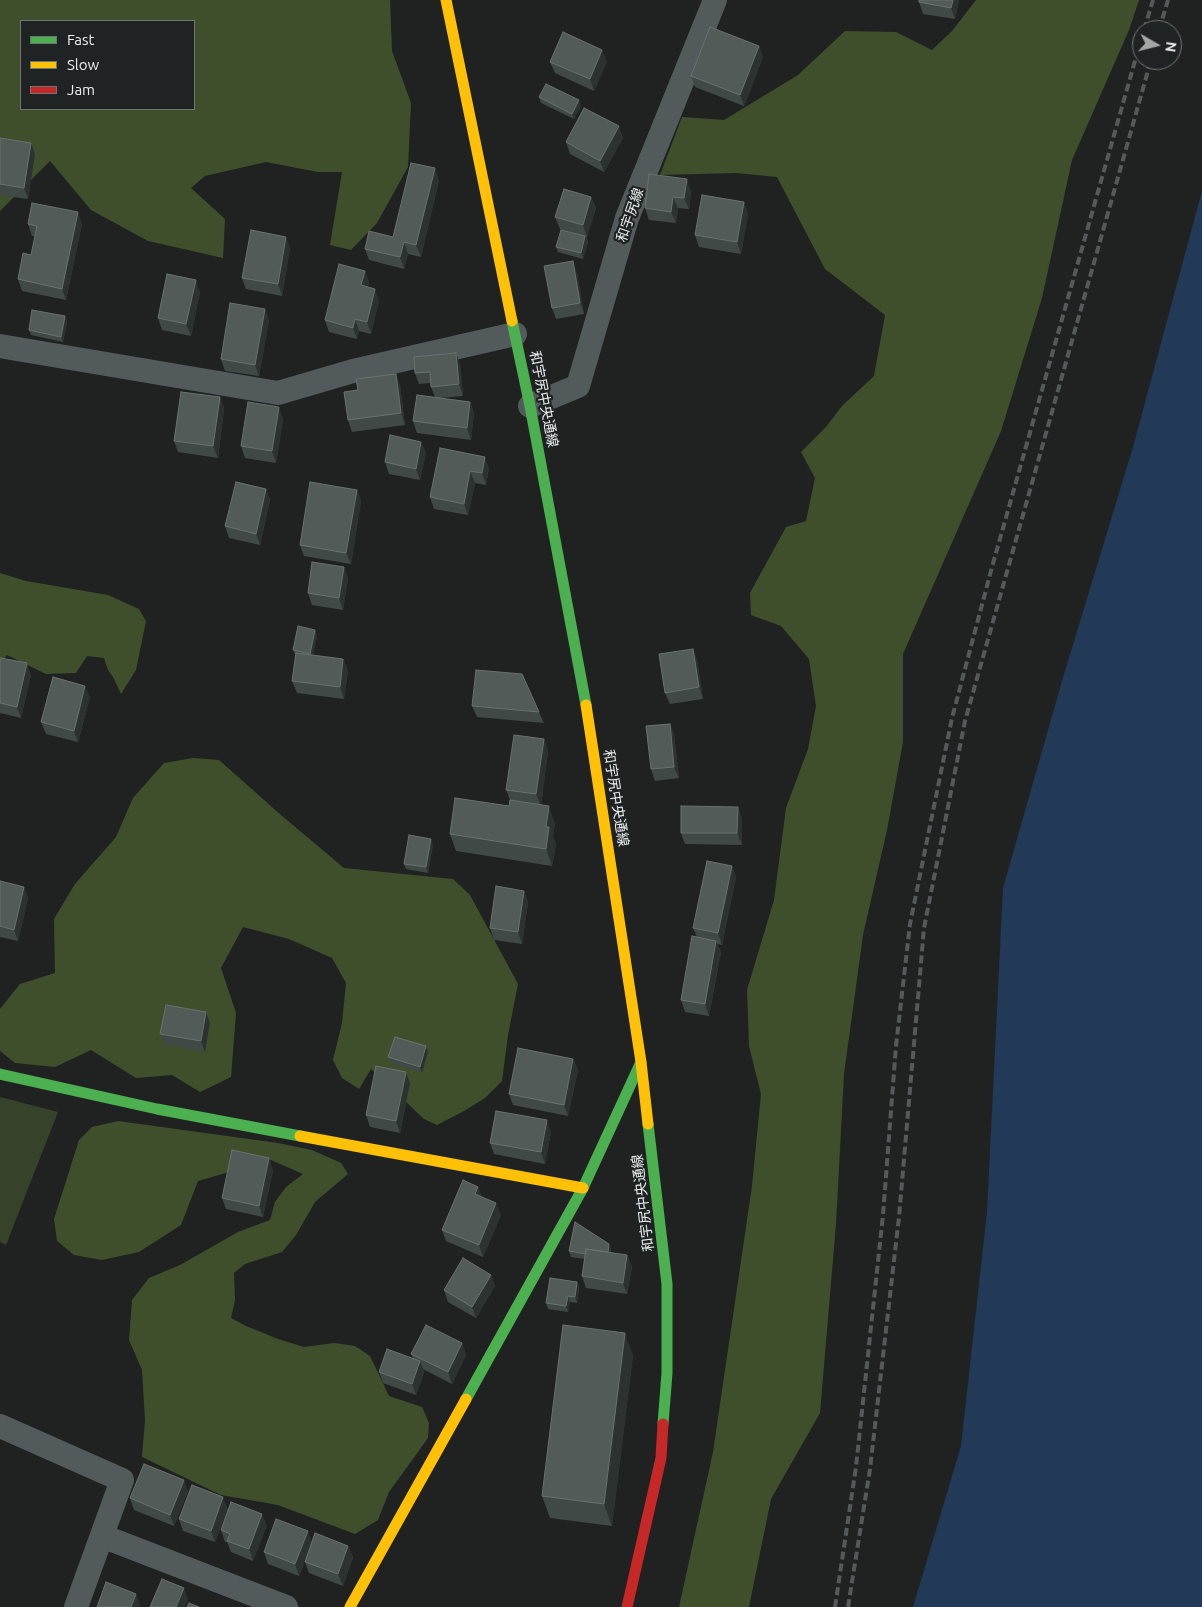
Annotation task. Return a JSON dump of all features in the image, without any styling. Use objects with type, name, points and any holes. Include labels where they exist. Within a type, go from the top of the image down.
[{"type":"street","name":"和宇尻中央通線","points":[[446,0],[530,406],[592,738],[641,1062],[668,1284],[666,1373],[661,1458],[627,1607]]},
{"type":"street","name":"和宇尻線","points":[[530,406],[578,386],[627,218],[715,0]]},
{"type":"street","points":[[0,346],[278,392],[353,371],[515,334]]},
{"type":"street","points":[[350,1607],[583,1188],[641,1062]]},
{"type":"street","points":[[0,1074],[157,1109],[583,1188]]},
{"type":"street","points":[[0,1426],[122,1480],[76,1607]]},
{"type":"street","points":[[102,1536],[286,1607]]},
{"type":"green space","points":[[0,0],[390,0],[392,51],[411,103],[408,167],[377,223],[351,250],[330,245],[342,172],[318,172],[266,162],[205,176],[191,188],[225,219],[223,258],[148,241],[91,210],[50,161],[0,211]]},
{"type":"green space","points":[[976,0],[1139,0],[1129,30],[1072,160],[1042,298],[1001,431],[903,654],[903,742],[887,830],[863,935],[844,1074],[836,1224],[820,1413],[771,1499],[749,1607],[679,1607],[713,1452],[752,1186],[761,1094],[749,1046],[747,990],[774,900],[786,808],[808,749],[816,706],[809,659],[781,626],[751,615],[750,593],[786,527],[806,521],[815,478],[801,452],[826,427],[842,406],[874,376],[885,315],[825,269],[777,177],[736,173],[660,175],[682,117],[724,120],[798,75],[845,31],[896,32],[932,50],[952,31]]},
{"type":"green space","points":[[0,573],[26,581],[108,595],[139,609],[146,621],[136,670],[121,694],[108,670],[104,658],[87,656],[76,673],[46,674],[7,655],[0,664]]},
{"type":"green space","points":[[193,758],[219,760],[344,868],[453,879],[470,895],[518,984],[508,1035],[502,1081],[485,1098],[437,1125],[424,1119],[371,1069],[359,1089],[342,1078],[333,1060],[342,1023],[346,983],[332,958],[289,939],[243,927],[221,968],[236,1013],[231,1077],[200,1092],[172,1075],[136,1078],[91,1050],[55,1067],[15,1063],[0,1051],[0,1009],[20,984],[55,973],[54,919],[75,884],[116,837],[133,798],[164,763]]},
{"type":"green space","points":[[0,1097],[58,1112],[6,1245],[0,1242]]},
{"type":"green space","points":[[118,1121],[278,1143],[312,1150],[341,1163],[348,1174],[315,1202],[296,1235],[282,1252],[245,1264],[234,1273],[235,1300],[231,1318],[278,1339],[304,1347],[334,1343],[355,1346],[370,1356],[389,1396],[422,1407],[429,1423],[428,1438],[389,1492],[378,1520],[355,1534],[278,1505],[221,1495],[142,1457],[145,1420],[142,1370],[129,1340],[132,1300],[149,1278],[180,1265],[238,1232],[270,1220],[275,1202],[286,1187],[303,1174],[271,1160],[198,1181],[181,1225],[139,1252],[102,1260],[74,1255],[57,1241],[54,1219],[79,1140],[92,1127]]},
{"type":"water","points":[[1202,191],[1202,1607],[913,1607],[961,1446],[987,1212],[1003,888],[1062,681],[1133,447]]},
{"type":"building","points":[[919,0],[953,0],[951,8],[919,2]]},
{"type":"building","points":[[710,27],[759,46],[740,95],[691,76]]},
{"type":"building","points":[[563,32],[602,50],[590,79],[550,62]]},
{"type":"building","points":[[546,84],[579,100],[572,114],[539,97]]},
{"type":"building","points":[[584,108],[619,126],[600,161],[566,142]]},
{"type":"building","points":[[0,138],[31,143],[24,188],[0,184]]},
{"type":"building","points":[[411,163],[435,168],[416,245],[404,242],[400,257],[365,249],[369,231],[393,237]]},
{"type":"building","points":[[649,174],[687,179],[684,198],[673,197],[671,212],[645,208]]},
{"type":"building","points":[[564,189],[591,197],[583,225],[555,217]]},
{"type":"building","points":[[702,195],[744,202],[737,242],[695,235]]},
{"type":"building","points":[[32,203],[78,212],[62,289],[18,279],[23,253],[31,255],[37,226],[28,224]]},
{"type":"building","points":[[251,230],[286,237],[278,284],[242,278]]},
{"type":"building","points":[[561,230],[585,236],[581,253],[556,247]]},
{"type":"building","points":[[573,261],[580,303],[552,308],[544,266]]},
{"type":"building","points":[[339,264],[365,271],[361,285],[375,289],[367,322],[355,319],[353,328],[325,320]]},
{"type":"building","points":[[167,274],[196,280],[186,324],[158,318]]},
{"type":"building","points":[[230,303],[265,309],[255,365],[221,359]]},
{"type":"building","points":[[32,310],[65,316],[61,337],[29,330]]},
{"type":"building","points":[[456,353],[459,384],[431,387],[430,372],[415,373],[414,357]]},
{"type":"building","points":[[396,374],[401,413],[348,420],[344,392],[358,390],[356,379]]},
{"type":"building","points":[[181,392],[220,397],[213,446],[174,441]]},
{"type":"building","points":[[417,395],[470,402],[467,428],[413,421]]},
{"type":"building","points":[[248,402],[279,407],[272,451],[241,446]]},
{"type":"building","points":[[390,435],[421,442],[416,469],[385,462]]},
{"type":"building","points":[[440,448],[485,457],[482,473],[470,471],[464,504],[430,497]]},
{"type":"building","points":[[236,482],[266,489],[256,534],[225,526]]},
{"type":"building","points":[[310,482],[357,490],[346,553],[300,545]]},
{"type":"building","points":[[312,562],[344,567],[339,598],[308,593]]},
{"type":"building","points":[[298,626],[315,630],[310,654],[293,650]]},
{"type":"building","points":[[693,649],[699,687],[665,693],[659,654]]},
{"type":"building","points":[[296,653],[343,659],[340,687],[292,681]]},
{"type":"building","points":[[1,658],[27,663],[17,707],[0,703]]},
{"type":"building","points":[[476,670],[522,674],[539,712],[472,706]]},
{"type":"building","points":[[53,677],[85,686],[74,731],[41,722]]},
{"type":"building","points":[[670,724],[674,767],[651,769],[646,726]]},
{"type":"building","points":[[514,735],[544,739],[536,794],[506,790]]},
{"type":"building","points":[[455,798],[509,806],[510,800],[549,806],[546,827],[549,827],[546,849],[450,834]]},
{"type":"building","points":[[681,806],[738,807],[737,833],[681,833]]},
{"type":"building","points":[[409,835],[431,839],[426,867],[404,864]]},
{"type":"building","points":[[707,861],[732,866],[718,933],[693,928]]},
{"type":"building","points":[[0,881],[24,887],[14,930],[0,926]]},
{"type":"building","points":[[496,886],[524,891],[518,932],[490,928]]},
{"type":"building","points":[[692,936],[716,941],[705,1004],[681,1000]]},
{"type":"building","points":[[166,1005],[206,1012],[201,1041],[160,1034]]},
{"type":"building","points":[[395,1037],[426,1046],[420,1067],[388,1057]]},
{"type":"building","points":[[518,1048],[573,1059],[564,1105],[509,1094]]},
{"type":"building","points":[[376,1066],[406,1072],[396,1121],[366,1115]]},
{"type":"building","points":[[496,1111],[547,1120],[541,1152],[490,1143]]},
{"type":"building","points":[[232,1150],[269,1158],[259,1206],[222,1198]]},
{"type":"building","points":[[463,1180],[478,1187],[475,1194],[496,1203],[479,1245],[442,1230]]},
{"type":"building","points":[[575,1222],[609,1244],[608,1252],[586,1249],[586,1254],[569,1251]]},
{"type":"building","points":[[586,1249],[627,1255],[623,1283],[582,1276]]},
{"type":"building","points":[[463,1258],[491,1275],[472,1307],[444,1290]]},
{"type":"building","points":[[550,1278],[577,1282],[575,1297],[568,1296],[566,1306],[546,1303]]},
{"type":"building","points":[[426,1325],[462,1343],[448,1372],[411,1354]]},
{"type":"building","points":[[563,1325],[625,1333],[604,1504],[542,1496]]},
{"type":"building","points":[[387,1349],[420,1361],[412,1384],[379,1372]]},
{"type":"building","points":[[144,1464],[184,1480],[170,1515],[130,1498]]},
{"type":"building","points":[[192,1485],[223,1497],[211,1531],[179,1519]]},
{"type":"building","points":[[231,1502],[262,1514],[249,1549],[227,1541],[230,1534],[221,1530]]},
{"type":"building","points":[[276,1519],[308,1531],[295,1564],[264,1552]]},
{"type":"building","points":[[315,1533],[348,1546],[338,1574],[305,1562]]},
{"type":"building","points":[[162,1579],[184,1588],[176,1607],[150,1607]]},
{"type":"building","points":[[106,1582],[136,1594],[131,1607],[97,1607]]},
{"type":"building","points":[[189,1603],[199,1607],[187,1607]]},
{"type":"railway","points":[[1147,20],[1153,0]]},
{"type":"railway","points":[[1162,20],[1168,0]]},
{"type":"railway","points":[[835,1607],[856,1467],[883,1215],[896,1046],[910,924],[952,718],[992,567],[1132,70]]},
{"type":"railway","points":[[848,1607],[870,1469],[899,1217],[924,928],[965,721],[1148,70]]},
{"type":"traffic: fast","points":[[512,321],[530,406],[586,705]]},
{"type":"traffic: fast","points":[[466,1399],[583,1188],[641,1062]]},
{"type":"traffic: fast","points":[[0,1074],[157,1109],[300,1136]]},
{"type":"traffic: fast","points":[[648,1124],[667,1284],[667,1373],[663,1424]]},
{"type":"traffic: slow","points":[[446,0],[512,321]]},
{"type":"traffic: slow","points":[[586,705],[641,1062],[648,1124]]},
{"type":"traffic: slow","points":[[300,1136],[583,1188]]},
{"type":"traffic: slow","points":[[350,1607],[466,1399]]},
{"type":"traffic: jam","points":[[627,1607],[661,1458],[663,1424]]}]
